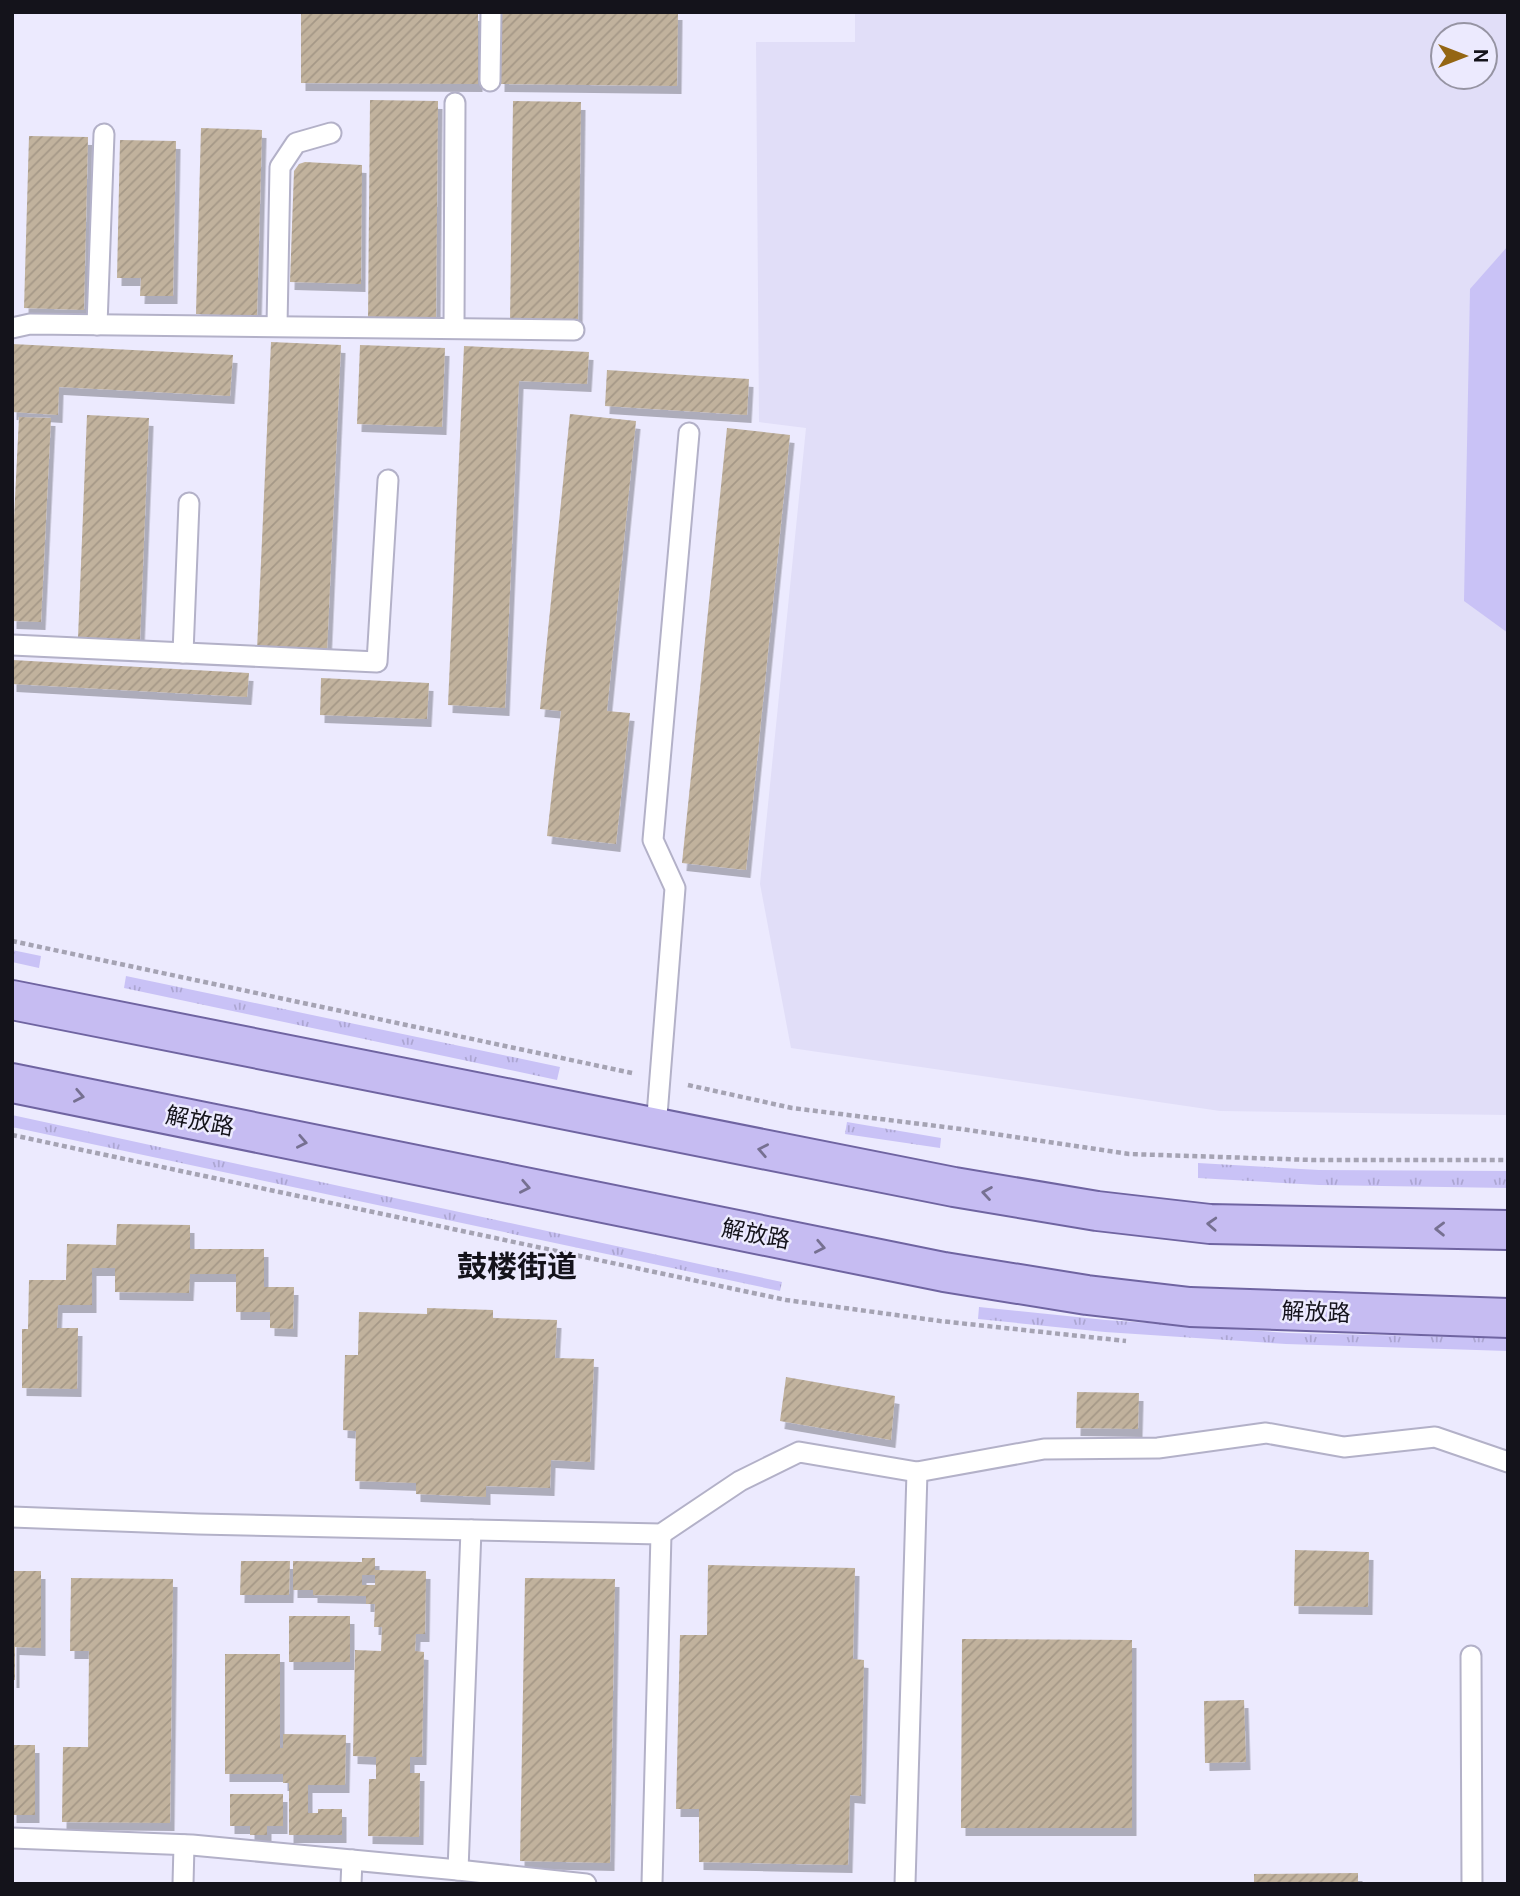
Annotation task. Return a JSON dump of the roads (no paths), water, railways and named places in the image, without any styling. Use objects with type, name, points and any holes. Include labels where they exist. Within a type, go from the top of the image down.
[{"type":"main road","points":[[12,1000],[954,1187],[1097,1211],[1197,1223],[1508,1230]]},
{"type":"main road","name":"解放路","points":[[12,1083],[944,1272],[1087,1295],[1189,1307],[1508,1318]]},
{"type":"lane","points":[[490,82],[491,12]]},
{"type":"lane","points":[[454,328],[455,103]]},
{"type":"lane","points":[[277,326],[280,167],[296,143],[331,133]]},
{"type":"lane","points":[[97,325],[104,134]]},
{"type":"lane","points":[[12,328],[30,324],[574,330]]},
{"type":"lane","points":[[656,1128],[676,888],[653,840],[689,433]]},
{"type":"lane","points":[[12,645],[377,662],[388,480]]},
{"type":"lane","points":[[183,653],[189,503]]},
{"type":"lane","points":[[12,1517],[198,1524],[661,1534],[740,1480],[799,1452],[917,1472],[1044,1449],[1158,1448],[1266,1433],[1344,1447],[1435,1437],[1508,1462]]},
{"type":"lane","points":[[905,1884],[917,1472]]},
{"type":"lane","points":[[457,1870],[471,1530]]},
{"type":"lane","points":[[652,1884],[661,1534]]},
{"type":"lane","points":[[1472,1656],[1472,1884]]},
{"type":"lane","points":[[12,1838],[184,1845],[586,1884]]},
{"type":"lane","points":[[183,1884],[184,1845]]},
{"type":"lane","points":[[351,1884],[352,1860]]},
{"type":"district","name":"鼓楼街道","points":[[517,1267]]}]
